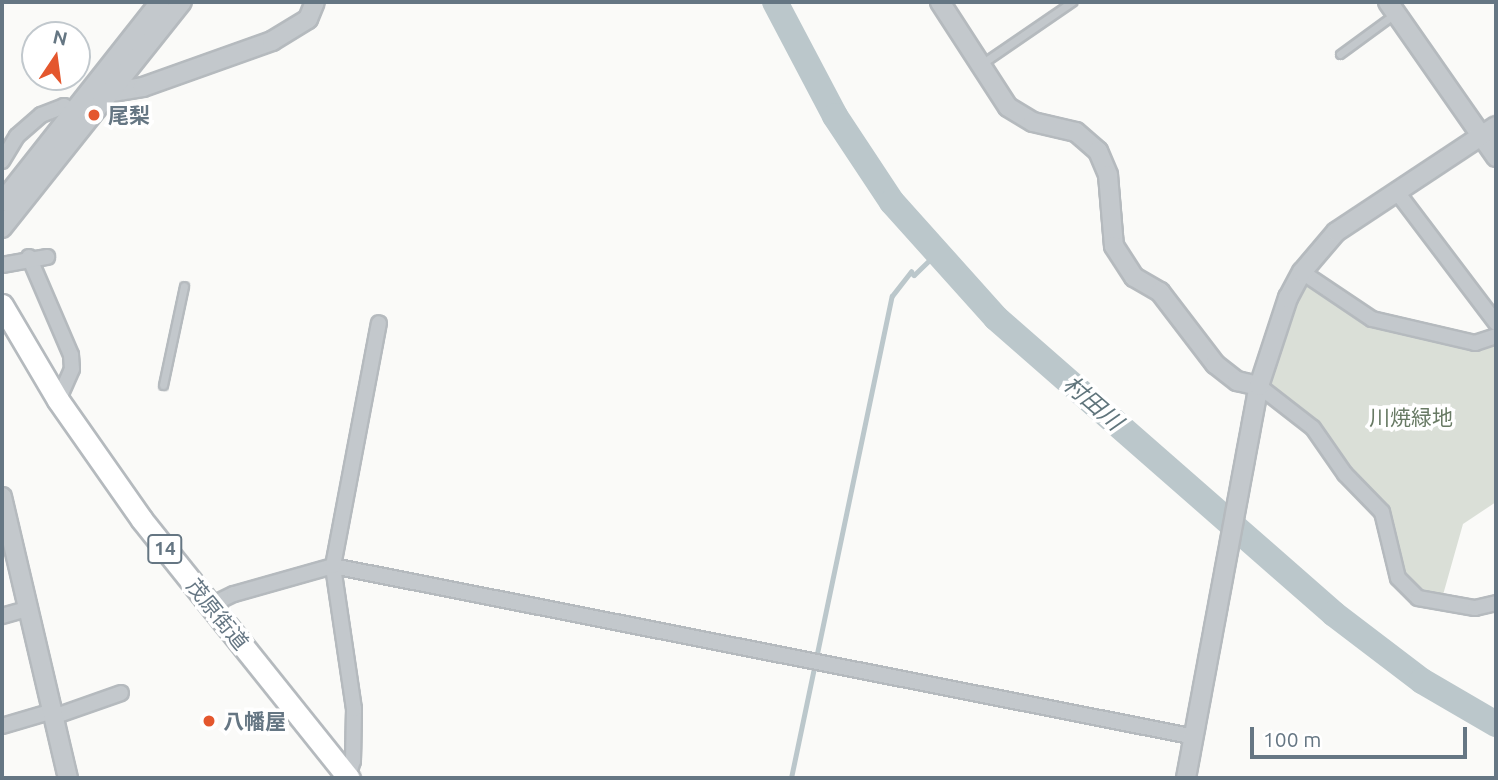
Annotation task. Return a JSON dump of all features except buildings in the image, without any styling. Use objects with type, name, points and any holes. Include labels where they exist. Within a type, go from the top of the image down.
[{"type":"main road","name":"茂原街道","points":[[2,305],[58,400],[142,520],[348,777]]},
{"type":"street","points":[[3,199],[74,114],[160,2]]},
{"type":"street","points":[[2,228],[182,2]]},
{"type":"street","points":[[112,92],[143,87],[272,41],[308,19],[316,2]]},
{"type":"street","points":[[940,2],[997,94],[1020,116],[1076,132],[1098,151],[1108,175],[1111,228],[1119,258],[1134,277],[1167,299],[1215,364],[1237,381],[1259,386],[1313,428],[1345,474],[1382,512],[1398,578],[1418,598],[1475,608],[1496,603]]},
{"type":"street","points":[[1392,7],[1489,131],[1496,157]]},
{"type":"street","points":[[2,160],[17,136],[41,115],[64,106],[74,114]]},
{"type":"street","points":[[1186,778],[1224,593],[1259,386],[1276,331],[1302,272],[1336,232],[1489,131]]},
{"type":"street","points":[[1397,192],[1496,323]]},
{"type":"street","points":[[29,257],[71,355],[72,369],[58,400]]},
{"type":"street","points":[[2,265],[29,257],[47,257]]},
{"type":"street","points":[[1302,272],[1372,319],[1475,343],[1496,337]]},
{"type":"street","points":[[348,777],[354,761],[354,709],[333,566],[379,323]]},
{"type":"street","points":[[2,497],[6,525],[68,778]]},
{"type":"street","points":[[211,605],[234,594],[333,566],[1195,737]]},
{"type":"street","points":[[2,616],[26,609]]},
{"type":"street","points":[[2,726],[121,693]]},
{"type":"lane","points":[[979,66],[1072,2]]},
{"type":"lane","points":[[1340,54],[1392,7]]},
{"type":"lane","points":[[163,385],[184,286]]},
{"type":"green space","name":"川焼緑地","points":[[1302,272],[1372,319],[1474,343],[1496,336],[1496,502],[1463,524],[1441,602],[1418,598],[1398,578],[1382,512],[1313,428],[1259,386]]},
{"type":"waterway","name":"村田川","points":[[775,2],[835,116],[892,202],[996,318],[1334,614],[1422,681],[1496,724]]},
{"type":"waterway","points":[[791,778],[892,296],[911,272],[914,275],[936,254]]},
{"type":"place","name":"尾梨","points":[[94,115]]},
{"type":"place","name":"八幡屋","points":[[209,721]]}]
